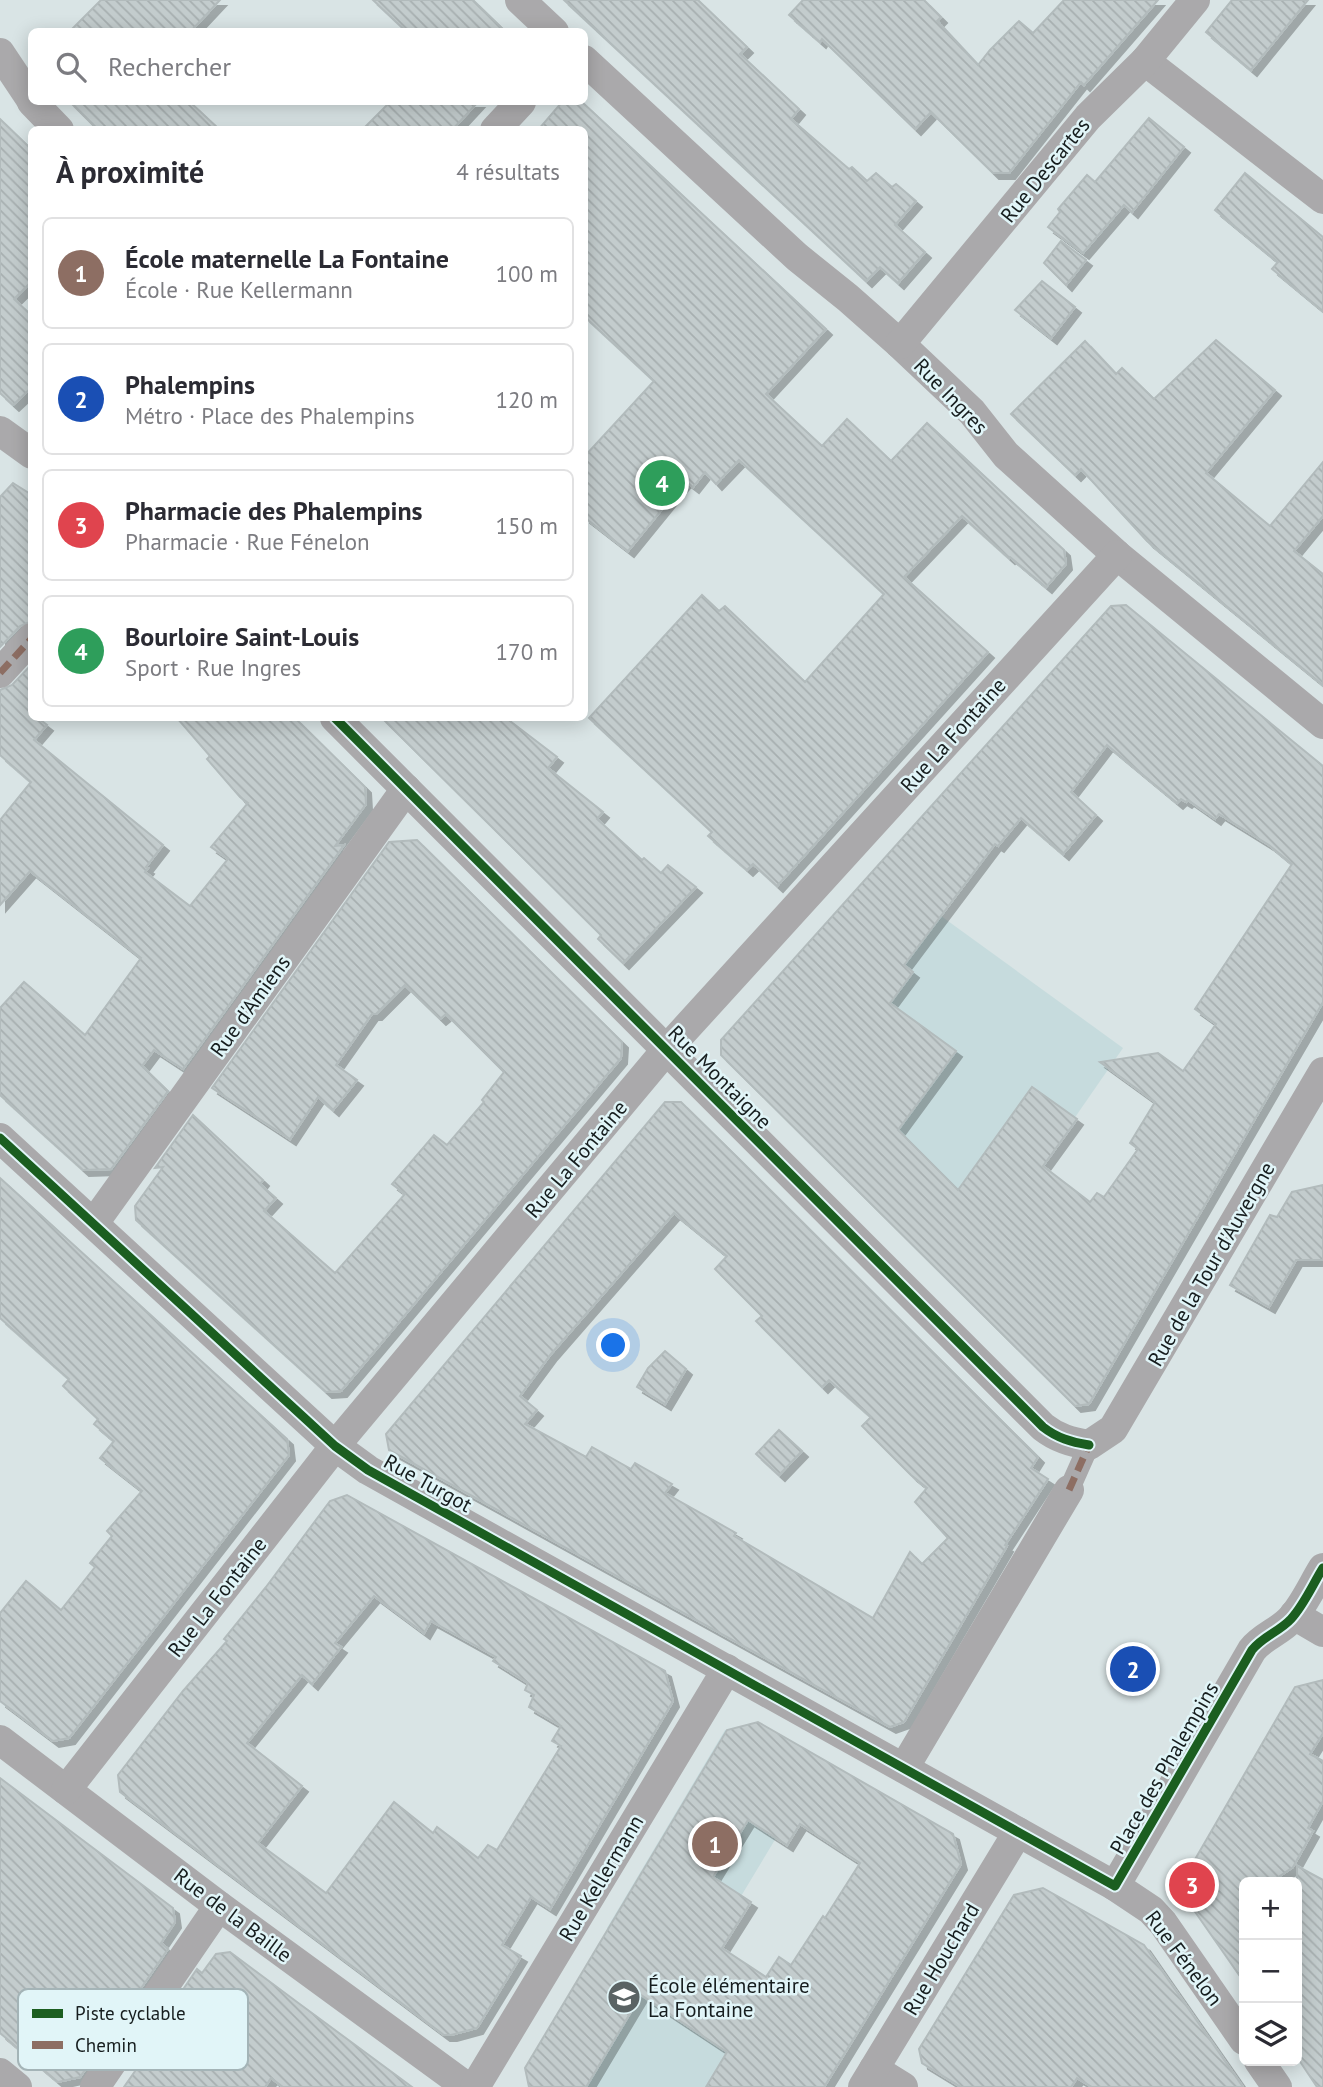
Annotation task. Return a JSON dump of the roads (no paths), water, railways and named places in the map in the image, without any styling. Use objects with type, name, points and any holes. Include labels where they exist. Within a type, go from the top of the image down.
[{"type":"street","points":[[520,0],[550,28]]},
{"type":"street","name":"Rue Descartes","points":[[900,344],[1088,117],[1145,61],[1195,0]]},
{"type":"street","points":[[0,53],[28,95]]},
{"type":"street","points":[[1145,61],[1323,200]]},
{"type":"street","name":"Rue Ingres","points":[[588,64],[797,257],[900,344],[972,412],[1006,455],[1117,555],[1323,724]]},
{"type":"street","points":[[36,105],[55,126]]},
{"type":"street","points":[[499,126],[518,105]]},
{"type":"street","points":[[0,431],[28,451]]},
{"type":"street","name":"Rue La Fontaine","points":[[66,1790],[335,1446],[667,1049],[1117,555]]},
{"type":"street","points":[[0,673],[28,642]]},
{"type":"street","name":"Rue Montaigne","points":[[338,721],[1043,1427],[1072,1442],[1089,1445]]},
{"type":"street","name":"Rue d'Amiens","points":[[94,1223],[406,789]]},
{"type":"street","name":"Rue de la Tour d'Auvergne","points":[[1089,1445],[1113,1429],[1126,1409],[1319,1088]]},
{"type":"street","name":"Rue Turgot","points":[[0,1138],[335,1446],[368,1470],[904,1768]]},
{"type":"street","points":[[904,1768],[1069,1490],[1089,1445]]},
{"type":"street","points":[[1323,1568],[1294,1615],[1323,1632]]},
{"type":"street","name":"Place des Phalempins","points":[[904,1768],[1115,1886],[1252,1650],[1259,1641],[1283,1626],[1294,1615]]},
{"type":"street","name":"Rue Kellermann","points":[[475,2087],[727,1669]]},
{"type":"street","name":"Rue de la Baille","points":[[0,1740],[219,1906],[467,2087]]},
{"type":"street","name":"Rue Houchard","points":[[869,2078],[1018,1832]]},
{"type":"street","name":"Rue Fénelon","points":[[1115,1886],[1152,1910],[1163,1923],[1239,2033]]},
{"type":"street","points":[[162,1989],[219,1906]]},
{"type":"street","points":[[1262,2066],[1277,2087]]},
{"type":"street","points":[[95,2087],[107,2070]]},
{"type":"street","points":[[0,2073],[17,2087]]},
{"type":"street","points":[[869,2078],[903,2087]]},
{"type":"place","name":"Bourloire Saint-Louis","points":[[662,483]]},
{"type":"place","name":"Phalempins","points":[[1133,1669]]},
{"type":"place","name":"École maternelle La Fontaine","points":[[715,1844]]},
{"type":"place","name":"Pharmacie des Phalempins","points":[[1192,1885]]},
{"type":"place","name":"École élémentaire La Fontaine","points":[[624,1997]]}]
